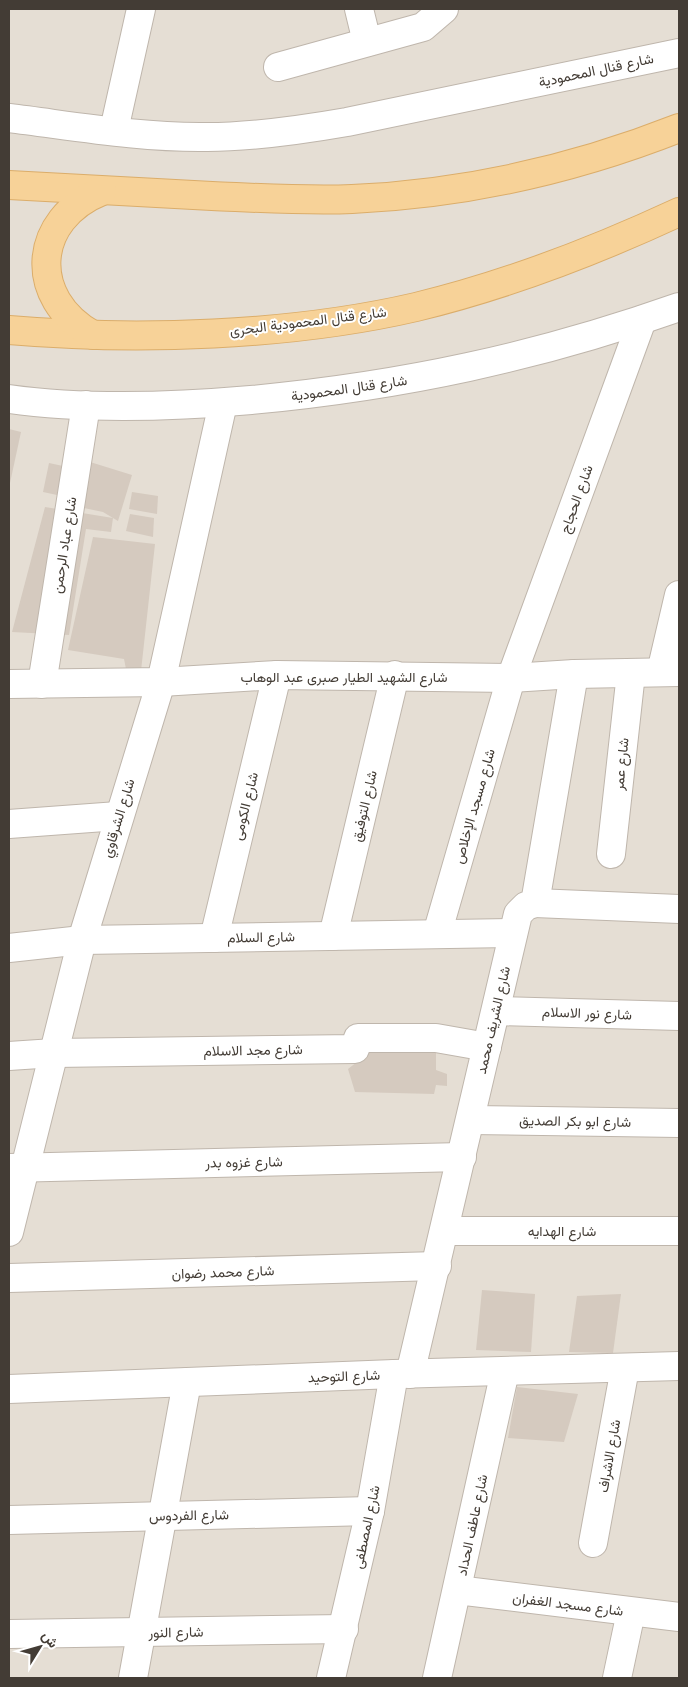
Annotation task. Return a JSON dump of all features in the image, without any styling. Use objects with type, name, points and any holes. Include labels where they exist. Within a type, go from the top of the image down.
[{"type":"main road","points":[[9,185],[292,200],[353,199],[413,194],[473,186],[532,175],[591,159],[679,128]]},
{"type":"main road","points":[[93,335],[73,322],[57,305],[47,275],[46,260],[49,244],[63,216],[74,205],[102,191]]},
{"type":"main road","name":"شارع قنال المحمودية البحرى","points":[[9,330],[93,335],[180,334],[266,329],[352,319],[415,307],[477,291],[537,271],[679,212]]},
{"type":"street","points":[[114,130],[141,9]]},
{"type":"street","points":[[359,9],[367,42]]},
{"type":"street","points":[[278,67],[423,27],[444,9]]},
{"type":"street","name":"شارع قنال المحمودية","points":[[9,118],[114,130],[207,137],[300,130],[347,122],[679,52]]},
{"type":"street","name":"شارع قنال المحمودية","points":[[9,399],[86,405],[154,406],[223,402],[316,393],[449,372],[570,343],[679,307]]},
{"type":"street","name":"شارع الحجاج","points":[[511,678],[642,320]]},
{"type":"street","name":"شارع الشرقاوي","points":[[9,1232],[17,1167],[54,1053],[82,940],[118,816],[161,682],[223,402]]},
{"type":"street","name":"شارع عباد الرحمن","points":[[42,684],[86,405]]},
{"type":"street","points":[[670,672],[679,595]]},
{"type":"street","name":"شارع الشهيد الطيار صبرى عبد الوهاب","points":[[9,684],[161,682],[277,675],[395,675],[511,678],[574,674],[670,672]]},
{"type":"street","name":"شارع عمر","points":[[612,854],[631,673]]},
{"type":"street","points":[[574,674],[535,904],[679,909]]},
{"type":"street","name":"شارع الكومى","points":[[214,938],[277,675]]},
{"type":"street","name":"شارع التوفيق","points":[[333,936],[395,675]]},
{"type":"street","name":"شارع مسجد الإخلاص","points":[[437,934],[511,678]]},
{"type":"street","points":[[9,824],[118,816]]},
{"type":"street","name":"شارع الشريف محمد","points":[[402,1374],[437,1266],[518,914],[526,906],[535,904]]},
{"type":"street","name":"شارع السلام","points":[[9,948],[82,940],[513,933]]},
{"type":"street","name":"شارع نور الاسلام","points":[[496,1011],[679,1016]]},
{"type":"street","name":"شارع مجد الاسلام","points":[[9,1056],[54,1053],[356,1049],[358,1038],[436,1038],[488,1047]]},
{"type":"street","name":"شارع ابو بكر الصديق","points":[[471,1120],[679,1123]]},
{"type":"street","name":"شارع غزوه بدر","points":[[17,1167],[462,1157]]},
{"type":"street","name":"شارع الهدايه","points":[[445,1230],[679,1231]]},
{"type":"street","name":"شارع محمد رضوان","points":[[9,1278],[437,1266]]},
{"type":"street","name":"شارع التوحيد","points":[[9,1389],[402,1374],[679,1366]]},
{"type":"street","name":"شارع الاشراف","points":[[593,1543],[625,1368]]},
{"type":"street","name":"شارع عاطف الحداد","points":[[437,1678],[505,1371]]},
{"type":"street","name":"شارع المصطفى","points":[[331,1678],[344,1629],[402,1374]]},
{"type":"street","points":[[133,1678],[187,1382]]},
{"type":"street","name":"شارع الفردوس","points":[[9,1520],[370,1511]]},
{"type":"street","name":"شارع مسجد الغفران","points":[[457,1590],[679,1617]]},
{"type":"street","points":[[618,1678],[631,1612]]},
{"type":"street","name":"شارع النور","points":[[9,1634],[344,1629]]},
{"type":"shaded area","points":[[9,9],[679,9],[679,1678],[9,1678]]},
{"type":"building","points":[[9,429],[21,432],[10,483],[9,483]]},
{"type":"building","points":[[74,457],[132,475],[118,521],[103,512],[60,503]]},
{"type":"building","points":[[49,463],[63,466],[57,495],[43,492]]},
{"type":"building","points":[[132,492],[158,496],[157,514],[129,509]]},
{"type":"building","points":[[45,507],[113,518],[111,532],[86,529],[69,635],[12,632]]},
{"type":"building","points":[[130,514],[154,518],[153,537],[126,531]]},
{"type":"building","points":[[93,537],[155,544],[141,671],[126,669],[124,659],[68,650]]},
{"type":"building","points":[[436,1038],[436,1070],[447,1074],[447,1086],[436,1085],[434,1094],[355,1092],[348,1069],[357,1062],[355,1049]]},
{"type":"building","points":[[482,1290],[535,1294],[531,1352],[476,1350]]},
{"type":"building","points":[[621,1294],[613,1353],[569,1352],[577,1296]]},
{"type":"building","points":[[517,1387],[578,1394],[564,1442],[508,1438]]}]
